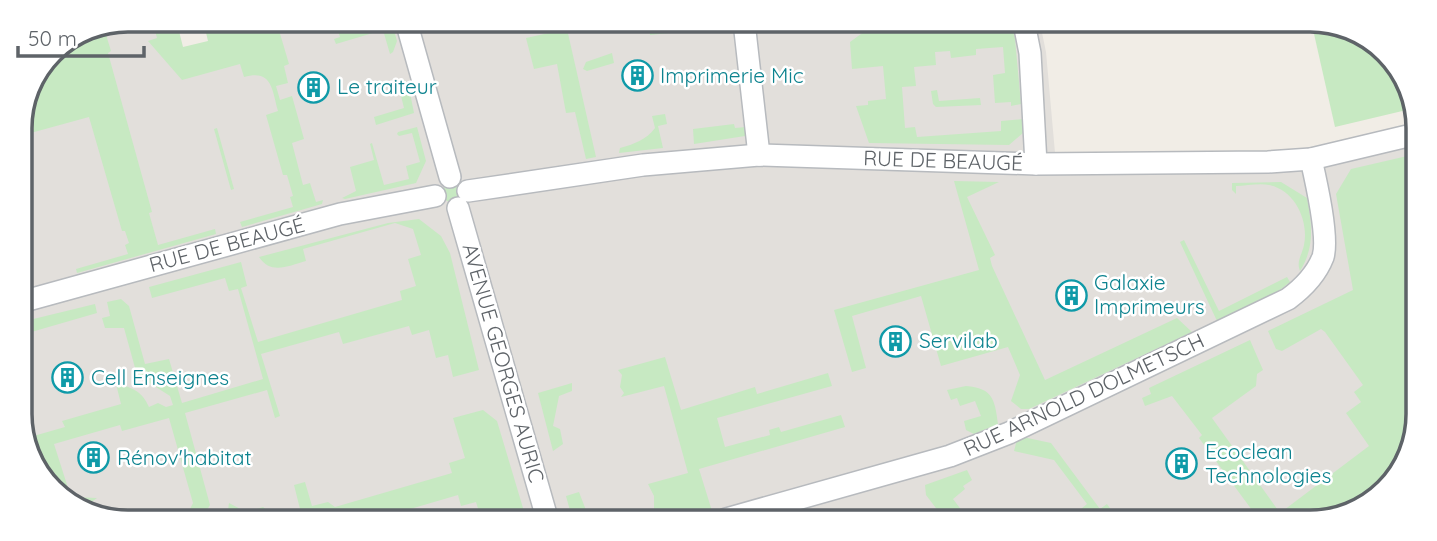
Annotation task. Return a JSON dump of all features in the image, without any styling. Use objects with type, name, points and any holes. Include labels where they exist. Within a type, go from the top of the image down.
[{"type":"street","points":[[409,32],[450,177]]},
{"type":"street","points":[[745,32],[759,155]]},
{"type":"street","points":[[1026,32],[1030,53],[1037,164]]},
{"type":"street","name":"RUE DE BEAUGÉ","points":[[463,200],[643,165],[759,155],[1037,164],[1226,163],[1311,159],[1406,136]]},
{"type":"street","name":"RUE ARNOLD DOLMETSCH","points":[[760,509],[950,456],[1009,433],[1288,299],[1305,286],[1324,255],[1324,239],[1311,159]]},
{"type":"street","points":[[450,177],[463,182],[463,200],[443,207],[435,196],[437,185],[450,177]]},
{"type":"street","name":"RUE DE BEAUGÉ","points":[[31,299],[340,214],[435,196]]},
{"type":"street","name":"AVENUE GEORGES AURIC","points":[[463,200],[545,510]]},
{"type":"shaded area","points":[[115,32],[168,32],[172,51],[253,32],[1042,32],[1056,164],[1226,163],[1406,136],[1405,426],[1396,456],[1382,477],[1358,497],[1329,508],[127,510],[108,508],[85,500],[64,486],[41,456],[33,433],[32,121],[35,102],[41,85],[64,55],[79,44]]},
{"type":"green space","points":[[155,32],[179,32],[183,47],[208,41],[206,32],[280,32],[289,64],[284,66],[288,83],[276,86],[280,100],[292,96],[304,139],[292,143],[303,185],[310,183],[316,202],[323,200],[322,204],[242,227],[240,222],[293,207],[287,175],[283,175],[266,115],[278,111],[272,88],[265,78],[260,76],[244,77],[240,64],[182,80],[148,41],[157,38]]},
{"type":"green space","points":[[338,32],[376,32],[336,44],[334,39],[340,37]]},
{"type":"green space","points":[[384,32],[394,32],[397,41],[390,54]]},
{"type":"green space","points":[[568,32],[596,157],[586,159],[575,112],[566,113],[557,64],[534,69],[526,38]]},
{"type":"green space","points":[[650,32],[678,32],[650,35]]},
{"type":"green space","points":[[864,32],[1013,32],[1021,104],[1011,106],[1011,102],[995,103],[993,75],[1005,73],[1003,47],[976,49],[976,55],[951,58],[950,51],[935,52],[936,65],[914,67],[916,86],[902,87],[905,128],[915,127],[917,137],[1001,131],[1001,121],[1023,119],[1023,133],[1009,145],[869,143],[856,106],[868,105],[868,101],[886,99],[883,66],[852,69],[850,42]]},
{"type":"green space","points":[[1314,32],[1329,33],[1352,41],[1373,55],[1389,74],[1404,111],[1335,127]]},
{"type":"green space","points":[[106,34],[111,51],[108,53],[152,212],[149,213],[158,245],[215,229],[216,234],[77,273],[76,269],[128,254],[125,245],[129,243],[125,231],[122,231],[89,117],[32,133],[35,102],[51,69],[79,44]]},
{"type":"green space","points":[[612,53],[614,63],[587,71],[583,69],[586,62]]},
{"type":"green space","points":[[403,79],[408,83],[414,113],[376,125],[374,117],[404,108],[397,80]]},
{"type":"green space","points":[[937,90],[939,101],[980,98],[981,105],[936,107],[931,91]]},
{"type":"green space","points":[[665,114],[667,124],[658,126],[663,148],[619,153],[620,148],[648,136],[655,128],[652,116]]},
{"type":"green space","points":[[734,124],[735,128],[746,127],[745,136],[694,144],[693,129]]},
{"type":"green space","points":[[417,127],[426,161],[416,183],[342,198],[356,191],[350,167],[374,160],[370,144],[372,143],[384,185],[409,179],[406,166],[420,162],[412,133],[399,136],[397,134]]},
{"type":"green space","points":[[217,128],[234,189],[231,190],[214,129]]},
{"type":"green space","points":[[1406,156],[1405,426],[1396,456],[1389,467],[1382,477],[1358,497],[1329,508],[1285,509],[1369,446],[1346,413],[1361,402],[1354,392],[1363,385],[1325,332],[1321,329],[1282,351],[1276,349],[1268,331],[1353,290],[1336,194],[1351,169]]},
{"type":"green space","points":[[954,181],[999,182],[967,197],[995,255],[990,258],[992,266],[1045,380],[1177,318],[1192,332],[1029,409],[1021,409],[1011,401],[1020,375],[1008,347],[941,366],[921,296],[852,316],[866,368],[852,372],[834,310],[979,270]]},
{"type":"green space","points":[[1281,182],[1307,198],[1311,236],[1308,253],[1300,271],[1305,236],[1302,217],[1293,200],[1278,188],[1269,185],[1236,186],[1236,194],[1232,190],[1232,183]]},
{"type":"green space","points":[[447,184],[455,184],[460,193],[458,200],[447,202],[442,197],[442,189]]},
{"type":"green space","points":[[419,219],[441,236],[450,253],[479,370],[453,377],[448,355],[436,358],[429,330],[412,335],[409,326],[343,344],[339,332],[261,354],[280,416],[275,418],[267,390],[185,413],[210,505],[207,510],[190,510],[193,503],[169,418],[122,431],[120,425],[54,444],[68,489],[55,477],[41,456],[34,436],[65,427],[62,421],[121,404],[116,384],[136,391],[149,407],[158,403],[166,407],[173,405],[170,396],[137,375],[124,328],[105,328],[102,318],[110,316],[107,302],[121,299],[129,306],[145,364],[169,359],[182,403],[263,379],[238,289],[229,291],[225,278],[152,298],[149,287],[241,262],[247,286],[241,288],[258,342],[402,300],[400,291],[416,286],[408,259],[421,255],[413,229],[395,223],[303,249],[306,261],[286,267],[269,266],[259,257],[388,223]]},
{"type":"green space","points":[[1184,240],[1219,311],[1287,277],[1290,282],[1276,293],[1217,321],[1180,242]]},
{"type":"green space","points":[[95,304],[97,313],[31,332],[31,319]]},
{"type":"green space","points":[[1250,340],[1263,370],[1257,374],[1256,386],[1212,418],[1277,509],[1251,509],[1199,438],[1202,435],[1172,396],[1145,406],[1142,398],[1151,394],[1149,388]]},
{"type":"green space","points":[[665,357],[681,410],[755,387],[757,394],[828,373],[832,386],[717,418],[725,447],[770,435],[769,430],[779,427],[781,432],[841,415],[845,427],[699,469],[712,510],[655,510],[654,496],[648,484],[688,473],[664,386],[621,397],[624,393],[620,387],[622,375],[618,370]]},
{"type":"green space","points":[[572,383],[572,391],[559,396],[553,426],[560,429],[563,444],[553,451],[538,393]]},
{"type":"green space","points":[[966,386],[982,389],[991,397],[998,424],[974,434],[966,430],[964,421],[981,416],[975,401],[960,406],[957,398],[951,400],[947,390]]},
{"type":"green space","points":[[483,410],[497,421],[524,510],[478,510],[476,502],[461,506],[458,495],[408,510],[300,510],[294,485],[305,482],[312,506],[328,502],[335,507],[452,473],[449,463],[465,458],[453,418]]},
{"type":"green space","points":[[1018,436],[1051,443],[1100,509],[1107,504],[1111,509],[1081,509],[1087,504],[1054,460],[1014,451]]},
{"type":"green space","points":[[967,470],[972,480],[963,486],[965,489],[953,499],[961,509],[937,509],[926,495],[925,485]]},
{"type":"green space","points":[[579,492],[586,510],[570,510],[566,496]]},
{"type":"green space","points":[[81,497],[97,498],[91,502]]},
{"type":"green space","points":[[229,503],[242,510],[228,510]]},
{"type":"place","name":"Imprimerie Mic","points":[[637,76]]},
{"type":"place","name":"Le traiteur","points":[[314,87]]},
{"type":"place","name":"Galaxie Imprimeurs","points":[[1071,295]]},
{"type":"place","name":"Servilab","points":[[896,341]]},
{"type":"place","name":"Cell Enseignes","points":[[68,378]]},
{"type":"place","name":"Rénov'habitat","points":[[94,458]]},
{"type":"place","name":"Ecoclean Technologies","points":[[1182,464]]}]
